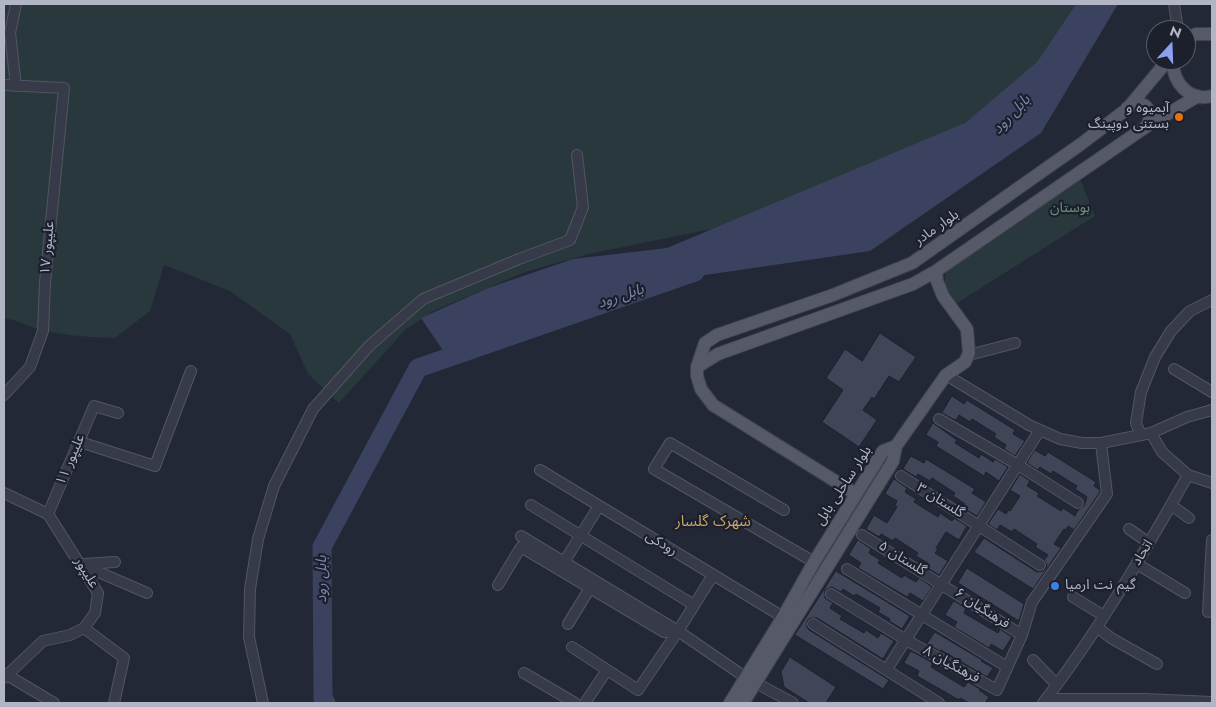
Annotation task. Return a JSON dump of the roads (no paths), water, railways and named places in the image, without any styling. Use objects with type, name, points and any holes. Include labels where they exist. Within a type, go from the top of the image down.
[{"type":"main road","points":[[1196,34],[1210,32]]},
{"type":"main road","name":"بلوار مادر","points":[[697,367],[705,343],[717,335],[833,295],[912,263],[1081,144],[1127,109],[1160,70]]},
{"type":"main road","points":[[1172,70],[1175,79],[1181,87],[1189,93],[1207,97]]},
{"type":"main road","points":[[856,494],[713,405],[701,389],[697,376],[697,367],[718,354],[913,284],[936,271],[1146,126],[1207,97]]},
{"type":"main road","points":[[1127,109],[1134,104],[1142,104],[1149,110],[1150,118],[1146,126]]},
{"type":"main road","points":[[896,446],[946,375],[965,362],[968,355],[967,329],[943,296],[937,281],[936,271]]},
{"type":"main road","name":"بلوار ساحلی بابل","points":[[743,703],[750,680],[814,562],[883,451],[896,446]]},
{"type":"main road","name":"بلوار ساحلی بابل","points":[[730,703],[750,680],[893,461],[896,446]]},
{"type":"street","points":[[4,85],[16,86],[10,33],[16,4]]},
{"type":"street","points":[[1174,4],[1176,20]]},
{"type":"street","name":"علیپور ۱۷","points":[[4,396],[30,367],[43,331],[45,283],[64,88],[16,86]]},
{"type":"street","points":[[263,703],[249,637],[250,589],[258,539],[274,486],[313,409],[368,346],[423,299],[570,240],[582,207],[577,155]]},
{"type":"street","points":[[1212,300],[1190,311],[1171,332],[1155,357],[1141,392],[1136,423],[1162,452],[1188,474],[1212,482]]},
{"type":"street","points":[[968,355],[1015,343]]},
{"type":"street","points":[[1174,369],[1212,392]]},
{"type":"street","points":[[80,442],[155,466],[191,371]]},
{"type":"street","points":[[946,375],[1040,430],[1060,439],[1082,443],[1101,443],[1146,434],[1187,417],[1212,410]]},
{"type":"street","name":"علیپور ۱۱","points":[[48,514],[94,406],[118,413]]},
{"type":"street","points":[[939,419],[1078,503]]},
{"type":"street","points":[[887,669],[1040,430]]},
{"type":"street","points":[[784,510],[670,443],[654,469],[814,562]]},
{"type":"street","points":[[848,569],[1007,667],[1022,635],[1032,602],[1107,494],[1101,443]]},
{"type":"street","name":"رودکی","points":[[540,470],[783,617]]},
{"type":"street","name":"اتحاد","points":[[1045,701],[1097,627],[1137,564],[1188,474]]},
{"type":"street","name":"گلستان ۳","points":[[901,476],[1040,565]]},
{"type":"street","points":[[4,493],[48,514]]},
{"type":"street","points":[[531,505],[694,605]]},
{"type":"street","points":[[564,562],[599,506]]},
{"type":"street","points":[[1171,506],[1190,518]]},
{"type":"street","name":"علیپور","points":[[48,514],[98,593],[95,613],[84,628]]},
{"type":"street","points":[[1129,529],[1149,543]]},
{"type":"street","name":"گلستان ۵","points":[[862,535],[942,584]]},
{"type":"street","points":[[521,536],[678,631],[750,680],[793,703]]},
{"type":"street","points":[[1208,612],[1212,540]]},
{"type":"street","points":[[498,585],[521,548],[664,632],[678,631]]},
{"type":"street","points":[[80,564],[115,562]]},
{"type":"street","points":[[80,564],[148,592]]},
{"type":"street","points":[[1137,564],[1185,593]]},
{"type":"street","points":[[572,647],[638,690],[713,575]]},
{"type":"street","name":"فرهنگیان ۶","points":[[942,584],[1022,635]]},
{"type":"street","points":[[568,624],[590,588]]},
{"type":"street","name":"فرهنگیان ۸","points":[[831,594],[906,640],[997,690],[1007,667]]},
{"type":"street","points":[[1073,596],[1104,616]]},
{"type":"street","points":[[813,624],[887,669],[936,702]]},
{"type":"street","points":[[1097,627],[1111,638],[1157,664]]},
{"type":"street","points":[[54,703],[7,671],[43,641],[70,635],[84,628],[124,658],[114,703]]},
{"type":"street","points":[[1033,660],[1057,685]]},
{"type":"street","points":[[585,703],[607,670]]},
{"type":"street","points":[[524,673],[575,703]]},
{"type":"street","points":[[1045,701],[1105,699],[1212,702]]},
{"type":"water","points":[[1076,4],[1118,4],[1041,133],[870,251],[671,280],[448,358],[421,318],[488,288],[573,259],[667,248],[965,123],[1037,62]]},
{"type":"waterway","name":"بابل رود","points":[[326,703],[323,698],[322,547],[418,368],[695,272]]},
{"type":"place","name":"آبمیوه و بستنی دوپینگ","points":[[1179,117]]},
{"type":"place","name":"گیم نت ارمیا","points":[[1055,586]]},
{"type":"district","name":"شهرک گلسار","points":[[713,522]]},
{"type":"park label","name":"بوستان","points":[[1070,209]]}]
